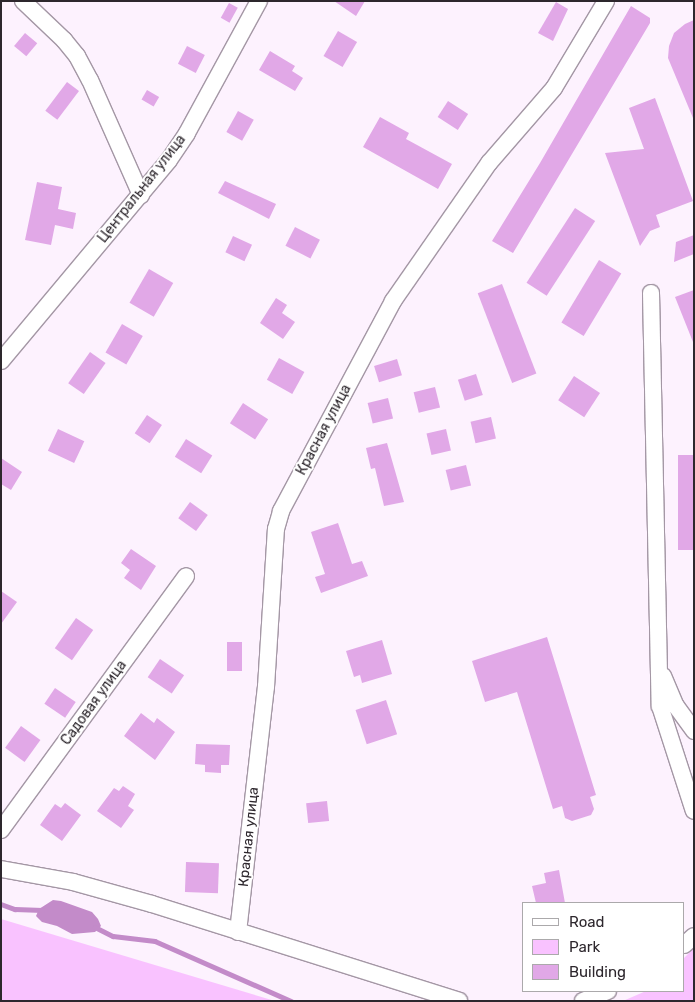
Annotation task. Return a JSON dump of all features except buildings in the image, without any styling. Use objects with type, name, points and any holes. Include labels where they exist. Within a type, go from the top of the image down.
[{"type":"street","points":[[24,1],[64,40],[77,56],[90,80],[141,195]]},
{"type":"street","name":"Центральная улица","points":[[1,361],[141,195],[187,133],[259,1]]},
{"type":"street","name":"Красная улица","points":[[238,932],[266,687],[276,529],[281,511],[393,301],[489,164],[554,88],[606,1]]},
{"type":"street","points":[[651,293],[660,706],[694,811]]},
{"type":"street","name":"Садовая улица","points":[[1,830],[186,576]]},
{"type":"street","points":[[658,660],[676,706],[694,731]]},
{"type":"street","points":[[1,869],[73,882],[459,1001]]},
{"type":"street","points":[[583,1001],[606,992]]},
{"type":"green space","points":[[1,919],[275,1001],[1,1001]]},
{"type":"green space","points":[[694,948],[694,1001],[623,1001],[644,992],[685,992],[685,957]]},
{"type":"shaded area","points":[[53,900],[92,912],[101,926],[95,932],[72,934],[57,926],[42,922],[36,916],[39,909]]},
{"type":"waterway","points":[[1,904],[15,909],[42,910]]},
{"type":"waterway","points":[[95,927],[113,936],[155,941],[291,1001]]}]
